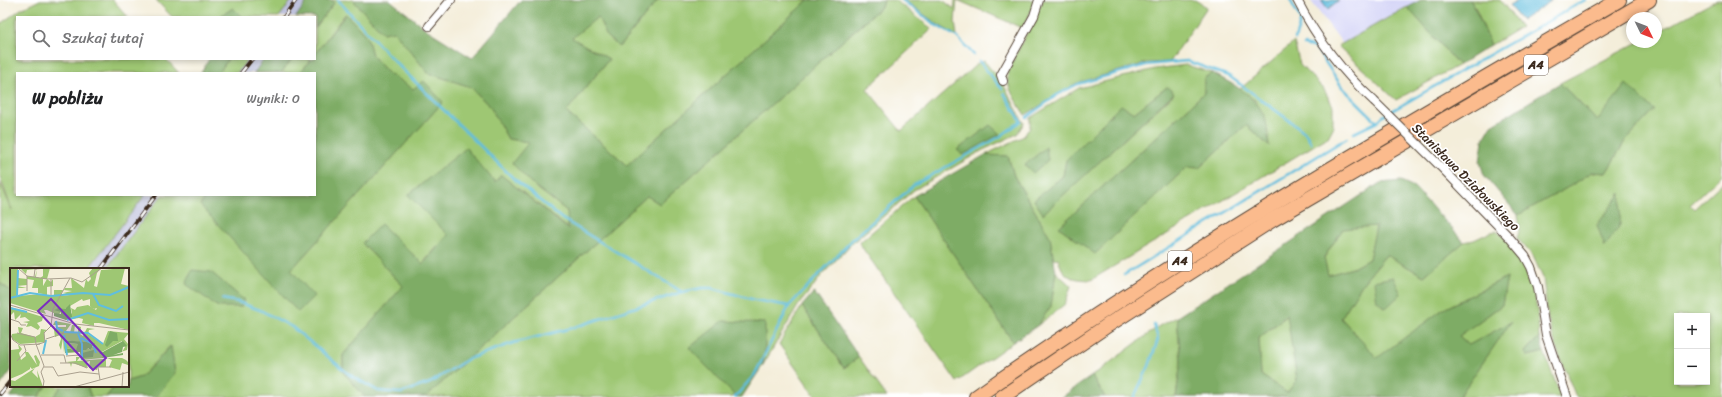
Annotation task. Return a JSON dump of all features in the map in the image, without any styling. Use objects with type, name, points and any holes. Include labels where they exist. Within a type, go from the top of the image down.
[{"type":"highway","name":"A4","points":[[976,397],[1138,288],[1265,208],[1375,141],[1619,0]]},
{"type":"highway","name":"A4","points":[[1002,397],[1121,317],[1279,216],[1649,0]]},
{"type":"street","points":[[429,26],[451,0]]},
{"type":"street","points":[[1003,81],[1001,75],[1034,16],[1039,0]]},
{"type":"street","name":"Stanisława Działowskiego","points":[[1297,0],[1335,59],[1354,82],[1444,170],[1509,237],[1525,256],[1531,267],[1538,287],[1546,335],[1567,397]]},
{"type":"shaded area","points":[[292,0],[308,0],[297,16],[280,16]]},
{"type":"shaded area","points":[[1310,0],[1421,0],[1343,44]]},
{"type":"shaded area","points":[[247,60],[263,60],[255,72],[238,72]]},
{"type":"shaded area","points":[[144,196],[161,196],[107,268],[89,268]]},
{"type":"green space","points":[[40,0],[113,0],[127,16],[16,16],[16,60],[167,60],[178,72],[16,72],[16,196],[144,196],[89,268],[10,268],[10,290],[0,283],[0,182],[12,210],[0,177],[0,24],[21,9]]},
{"type":"green space","points":[[156,0],[292,0],[280,16],[241,16],[233,8],[221,16],[171,16]]},
{"type":"green space","points":[[308,0],[332,0],[334,3],[316,27],[316,16],[297,16]]},
{"type":"green space","points":[[332,0],[353,0],[383,33],[394,30],[428,73],[471,87],[491,108],[508,139],[530,142],[532,184],[567,211],[569,229],[501,175],[495,182],[408,195],[448,235],[422,264],[381,225],[362,243],[403,286],[343,355],[343,372],[365,397],[156,397],[175,372],[170,346],[141,377],[129,381],[129,268],[107,268],[161,196],[207,196],[200,205],[314,296],[290,271],[443,102],[413,89],[388,73],[372,55],[367,37],[345,14],[316,53],[316,27],[334,3]],"holes":[[[192,270],[218,307],[206,297]]]},
{"type":"green space","points":[[353,0],[390,0],[426,29],[472,58],[521,0],[658,0],[619,47],[607,37],[598,17],[572,38],[609,59],[566,112],[627,165],[808,0],[884,0],[883,5],[660,204],[647,196],[426,397],[365,397],[343,372],[343,355],[403,286],[362,243],[381,224],[423,264],[448,235],[408,195],[466,148],[495,182],[501,175],[568,229],[567,211],[532,184],[512,163],[529,142],[508,139],[491,108],[471,87],[428,73],[394,31],[383,33]]},
{"type":"green space","points":[[658,0],[808,0],[627,165],[566,112],[609,59],[571,38],[599,16],[607,37],[619,47]]},
{"type":"green space","points":[[884,0],[895,0],[932,29],[867,89],[901,131],[977,64],[984,61],[1002,82],[1024,123],[1017,134],[983,150],[914,190],[850,245],[822,275],[798,306],[763,365],[765,350],[733,397],[426,397],[647,196],[660,204],[883,5]]},
{"type":"green space","points":[[904,0],[943,0],[954,9],[955,0],[957,0],[955,22],[957,36],[937,24]]},
{"type":"green space","points":[[957,0],[1037,0],[1022,28]]},
{"type":"green space","points":[[1043,0],[1195,0],[1207,7],[1170,62],[1146,63],[1077,83],[1025,115],[1010,89],[1008,83],[1008,71]]},
{"type":"green space","points":[[1421,0],[1470,0],[1491,45],[1459,65],[1407,7]]},
{"type":"green space","points":[[1470,0],[1500,0],[1521,27],[1491,45],[1474,4]]},
{"type":"green space","points":[[1717,0],[1722,0],[1722,175],[1690,205],[1694,209],[1722,183],[1722,397],[1630,397],[1628,395],[1626,397],[1576,397],[1557,350],[1548,319],[1543,278],[1533,256],[1517,238],[1520,228],[1518,215],[1592,172],[1606,173],[1625,141],[1654,110],[1597,121],[1560,83],[1627,48],[1662,48],[1662,30]]},
{"type":"green space","points":[[1407,7],[1459,65],[1396,100],[1338,46]]},
{"type":"green space","points":[[233,8],[241,16],[221,16]]},
{"type":"green space","points":[[346,14],[367,37],[372,55],[388,73],[413,89],[424,81],[443,102],[291,270],[314,296],[298,312],[200,205],[207,196],[316,196],[316,72],[301,72],[310,60],[316,60],[316,53]]},
{"type":"green space","points":[[1294,42],[1300,65],[1323,88],[1333,106],[1333,128],[1328,137],[1091,280],[1078,279],[1069,276],[1062,270],[1058,258],[1053,259],[1050,237],[1014,176],[1008,156],[985,155],[1024,136],[1030,127],[1030,118],[1079,88],[1155,69],[1186,65],[1212,73],[1204,78],[1204,93],[1059,227],[1095,253],[1187,167],[1199,168],[1246,125],[1269,146],[1256,101],[1239,90]],"holes":[[[1167,87],[1174,94],[1043,213],[1034,200],[1063,176],[1066,160],[1134,113]]]},
{"type":"green space","points":[[208,60],[227,60],[220,72],[202,72]]},
{"type":"green space","points":[[227,60],[247,60],[238,72],[220,72]]},
{"type":"green space","points":[[263,60],[291,60],[282,72],[255,72]]},
{"type":"green space","points":[[291,60],[310,60],[301,72],[282,72]]},
{"type":"green space","points":[[1212,73],[1245,92],[1258,105],[1266,122],[1269,146],[1246,125],[1199,168],[1187,167],[1095,254],[1059,227],[1204,93],[1204,78]]},
{"type":"green space","points":[[1560,83],[1597,121],[1626,84],[1654,110],[1625,141],[1606,173],[1592,172],[1518,215],[1484,175],[1480,162],[1483,140],[1492,125]]},
{"type":"green space","points":[[1167,87],[1174,93],[1043,214],[1034,200],[1063,176],[1066,160],[1121,105],[1134,113]]},
{"type":"green space","points":[[990,125],[1000,134],[963,155],[957,150]]},
{"type":"green space","points":[[1046,147],[1048,160],[1033,173],[1025,165]]},
{"type":"green space","points":[[985,155],[1008,156],[1014,176],[1050,237],[1056,272],[1051,306],[1037,326],[1013,342],[914,196]]},
{"type":"green space","points":[[1401,181],[1414,187],[1464,242],[1424,276],[1386,255],[1363,283],[1341,318],[1377,358],[1442,310],[1507,277],[1502,305],[1459,336],[1469,345],[1511,322],[1459,397],[1176,397],[1181,361],[1177,317],[1380,183]],"holes":[[[1376,226],[1369,259],[1353,268],[1328,275],[1324,257],[1343,229]],[[1287,315],[1297,380],[1287,393],[1261,375],[1259,338]]]},
{"type":"green space","points":[[1621,193],[1620,225],[1605,247],[1597,225]]},
{"type":"green space","points":[[914,196],[1013,342],[957,382],[859,243]]},
{"type":"green space","points":[[1377,226],[1369,259],[1353,268],[1328,275],[1324,258],[1343,228]]},
{"type":"green space","points":[[1496,231],[1507,240],[1519,256],[1530,278],[1536,301],[1539,337],[1525,352],[1528,356],[1544,352],[1561,397],[1459,397],[1510,323],[1469,345],[1459,336],[1502,305],[1507,277],[1442,310],[1377,359],[1341,318],[1363,283],[1386,255],[1424,276],[1464,242],[1474,240]]},
{"type":"green space","points":[[192,270],[211,272],[244,300],[241,307],[218,307],[186,284]]},
{"type":"green space","points":[[1056,272],[1071,286],[1065,304],[1037,326],[1051,306]]},
{"type":"green space","points":[[1393,277],[1401,294],[1386,308],[1377,301],[1374,281]]},
{"type":"green space","points":[[0,283],[10,290],[10,372],[0,386]]},
{"type":"green space","points":[[814,292],[859,357],[844,368],[802,306]]},
{"type":"green space","points":[[802,306],[844,368],[859,357],[887,397],[816,397],[779,344]]},
{"type":"green space","points":[[1288,315],[1297,380],[1287,393],[1261,375],[1259,338]]},
{"type":"green space","points":[[1177,317],[1181,361],[1176,397],[1105,397],[1092,376],[1159,326]]},
{"type":"green space","points":[[723,321],[765,323],[765,350],[763,365],[742,397],[736,397],[689,348]]},
{"type":"green space","points":[[1539,337],[1544,352],[1527,356],[1525,352]]},
{"type":"green space","points":[[171,346],[175,373],[156,397],[106,397],[114,387],[129,387],[129,381],[141,377]]},
{"type":"green space","points":[[1092,376],[1105,397],[1062,397]]},
{"type":"green space","points":[[17,387],[46,387],[38,397],[10,397]]},
{"type":"green space","points":[[46,387],[61,387],[53,397],[38,397]]},
{"type":"green space","points":[[61,387],[87,387],[91,397],[53,397]]},
{"type":"green space","points":[[87,387],[114,387],[106,397],[91,397]]},
{"type":"water","points":[[1321,0],[1339,0],[1328,9]]},
{"type":"water","points":[[1518,0],[1551,1],[1522,20],[1509,5]]},
{"type":"waterway","points":[[338,0],[393,60],[514,179],[561,218],[682,292]]},
{"type":"waterway","points":[[902,0],[937,26],[957,37],[974,55]]},
{"type":"waterway","points":[[1290,0],[1301,20],[1295,39]]},
{"type":"waterway","points":[[1354,133],[1377,122],[1383,116],[1585,0]]},
{"type":"waterway","points":[[1304,45],[1316,48],[1342,87],[1377,122]]},
{"type":"waterway","points":[[979,61],[1002,89]]},
{"type":"waterway","points":[[1027,117],[1057,95],[1078,84],[1146,65],[1187,61],[1229,76],[1305,132],[1311,143]]},
{"type":"waterway","points":[[735,397],[755,374],[789,306],[852,240],[914,185],[1001,136],[1021,121],[1004,93]]},
{"type":"waterway","points":[[1124,275],[1347,138]]},
{"type":"waterway","points":[[222,299],[238,302],[260,310],[292,327],[350,375],[378,391],[401,393],[430,383],[468,359],[513,343],[572,328],[682,292],[702,288],[712,288],[755,300],[789,306]]},
{"type":"waterway","points":[[1134,397],[1149,366],[1158,339],[1154,325]]},
{"type":"railway","points":[[285,16],[296,0]]},
{"type":"railway","points":[[242,72],[251,60]]},
{"type":"railway","points":[[102,268],[155,196]]},
{"type":"railway","points":[[0,394],[10,381]]}]
